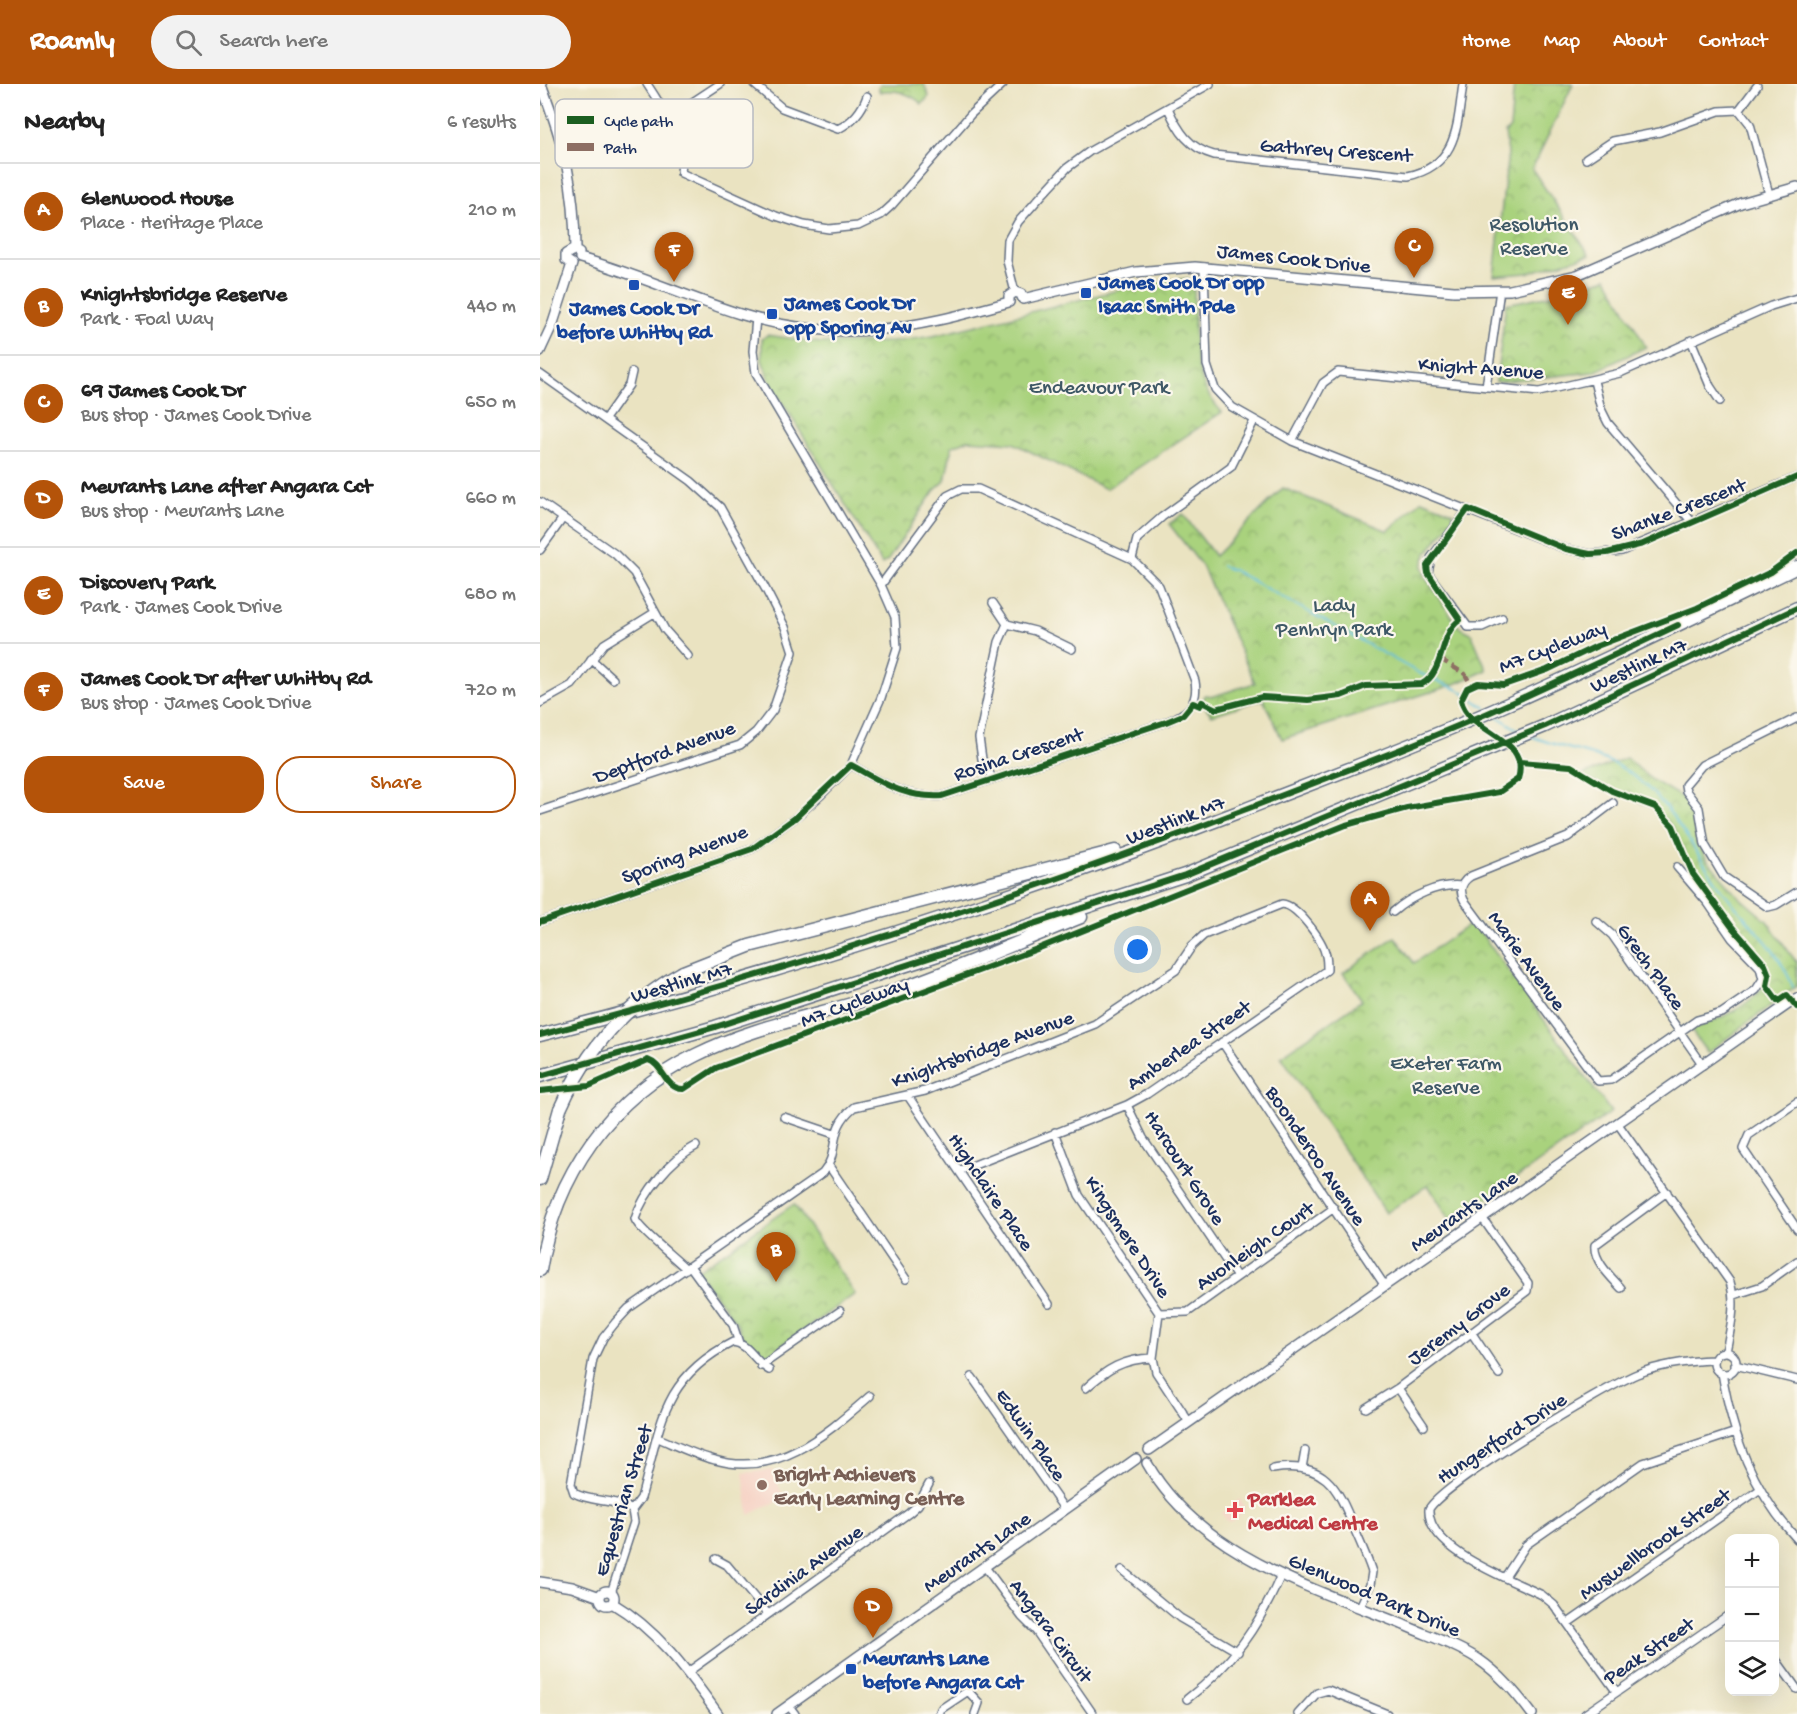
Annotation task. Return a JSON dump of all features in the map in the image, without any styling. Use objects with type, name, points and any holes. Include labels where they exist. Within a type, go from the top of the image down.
[{"type":"highway","name":"Westlink M7","points":[[540,1035],[659,1006],[928,923],[1164,842],[1512,702],[1797,567]]},
{"type":"highway","name":"Westlink M7","points":[[540,1076],[715,1027],[1185,875],[1545,726],[1797,608]]},
{"type":"highway","points":[[540,1179],[560,1109],[577,1075],[607,1032],[639,1001],[683,972],[749,946],[1103,855],[1238,812]]},
{"type":"highway","points":[[540,1270],[552,1214],[580,1157],[613,1115],[651,1082],[681,1063],[742,1037],[890,992],[1185,875]]},
{"type":"street","points":[[541,84],[555,124]]},
{"type":"street","points":[[647,84],[657,99]]},
{"type":"street","points":[[697,99],[720,84]]},
{"type":"street","points":[[754,84],[782,108],[838,129],[851,120],[864,106],[867,96]]},
{"type":"street","points":[[681,168],[681,173],[776,216],[812,227],[849,228],[869,221],[892,205],[971,114],[1003,84]]},
{"type":"street","points":[[1015,292],[1007,254],[1008,240],[1018,222],[1076,160],[1210,84]]},
{"type":"street","name":"Gathrey Crescent","points":[[1168,108],[1185,139],[1203,152],[1408,176],[1428,168],[1449,149],[1457,132],[1463,84]]},
{"type":"street","points":[[1739,110],[1757,86]]},
{"type":"street","points":[[1586,159],[1613,141],[1660,132],[1719,111],[1739,110]]},
{"type":"street","points":[[1739,110],[1750,124],[1769,194]]},
{"type":"street","points":[[540,351],[553,323],[572,264],[577,263],[569,168]]},
{"type":"street","name":"James Cook Drive","points":[[1023,299],[1136,272],[1204,267],[1454,291],[1500,290],[1556,281],[1594,268],[1741,203],[1797,188]]},
{"type":"street","points":[[578,254],[756,318],[821,330],[873,331],[927,324],[1010,302],[1018,306],[1023,299],[1021,294],[1015,292]]},
{"type":"street","name":"Shanke Crescent","points":[[1204,267],[1207,365],[1215,389],[1232,407],[1292,441],[1468,508],[1566,549],[1590,554],[1622,551],[1797,477]]},
{"type":"street","points":[[1486,387],[1500,290]]},
{"type":"street","points":[[1010,302],[1009,296],[1015,292]]},
{"type":"street","name":"Knight Avenue","points":[[1292,441],[1323,383],[1338,372],[1539,392],[1594,381],[1620,373],[1771,306],[1797,298]]},
{"type":"street","name":"Sporing Avenue","points":[[540,922],[752,849],[795,818],[851,765],[881,698],[897,648],[895,617],[881,585],[756,373],[753,351],[756,318]]},
{"type":"street","points":[[1691,340],[1710,386],[1720,401]]},
{"type":"street","points":[[605,419],[629,385],[632,372]]},
{"type":"street","name":"Deptford Avenue","points":[[540,374],[691,481],[720,507],[786,627],[793,652],[773,710],[756,732],[740,746],[540,811]]},
{"type":"street","points":[[1594,381],[1601,409],[1608,423],[1692,522]]},
{"type":"street","points":[[1132,559],[1137,539],[1162,517],[1231,467],[1254,421]]},
{"type":"street","name":"Rosina Crescent","points":[[851,765],[895,789],[918,797],[942,796],[1166,722],[1183,715],[1193,703],[1195,681],[1159,586],[1132,559],[978,489],[961,489],[947,496],[881,585]]},
{"type":"street","points":[[540,502],[615,554],[634,573],[665,630],[688,656]]},
{"type":"street","points":[[1468,508],[1431,558],[1428,573],[1468,627],[1482,627],[1502,618]]},
{"type":"street","points":[[540,550],[563,518]]},
{"type":"street","points":[[993,603],[1007,624],[1035,631],[1072,649]]},
{"type":"street","points":[[540,703],[572,685],[604,644],[654,613]]},
{"type":"street","points":[[992,778],[982,759],[979,738],[999,642],[1007,624]]},
{"type":"street","points":[[591,659],[613,679]]},
{"type":"street","points":[[1797,718],[1702,765],[1688,778],[1685,787],[1699,808],[1705,845],[1726,879],[1768,907],[1776,906],[1797,892]]},
{"type":"street","points":[[1393,912],[1409,899],[1448,885],[1462,886],[1471,876],[1568,837],[1613,803]]},
{"type":"street","points":[[1677,867],[1763,975],[1759,987],[1722,1013],[1697,1020],[1680,1032],[1703,1065]]},
{"type":"street","name":"Marie Avenue","points":[[1462,886],[1464,900],[1595,1080],[1602,1082],[1611,1080],[1680,1032]]},
{"type":"street","name":"Knightsbridge Avenue","points":[[829,1166],[834,1134],[845,1114],[854,1107],[908,1096],[1107,1018],[1176,970],[1192,946],[1204,935],[1282,904],[1290,904],[1296,909],[1317,939],[1326,955],[1327,970]]},
{"type":"street","name":"Grech Place","points":[[1596,921],[1612,935],[1680,1032]]},
{"type":"street","name":"Amberlea Street","points":[[959,1171],[1127,1105],[1147,1094],[1327,970]]},
{"type":"street","name":"Meurants Lane","points":[[1149,1450],[1797,998]]},
{"type":"street","name":"Boonderoo Avenue","points":[[1222,1042],[1385,1286]]},
{"type":"street","name":"Highclaire Place","points":[[908,1096],[1048,1304]]},
{"type":"street","points":[[1797,1102],[1749,1135],[1743,1149],[1797,1229]]},
{"type":"street","name":"Harcourt Grove","points":[[1127,1105],[1143,1138],[1238,1277]]},
{"type":"street","points":[[784,1117],[834,1134]]},
{"type":"street","points":[[1618,1124],[1724,1270],[1734,1295],[1726,1352]]},
{"type":"street","name":"Kingsmere Drive","points":[[1055,1132],[1079,1195],[1159,1312],[1153,1358]]},
{"type":"street","points":[[696,1146],[672,1162],[641,1205],[635,1219],[637,1224],[688,1268],[733,1325],[739,1343],[761,1366],[769,1370]]},
{"type":"street","points":[[632,1510],[626,1505],[582,1498],[574,1493],[571,1484],[587,1381],[598,1348],[615,1323],[629,1308],[816,1179],[829,1166],[906,1279]]},
{"type":"street","points":[[1621,1288],[1594,1252],[1595,1245],[1667,1192]]},
{"type":"street","name":"Avonleigh Court","points":[[1159,1312],[1188,1312],[1334,1208]]},
{"type":"street","name":"Jeremy Grove","points":[[1366,1408],[1398,1388],[1524,1295],[1529,1287],[1483,1219]]},
{"type":"street","points":[[629,1228],[637,1224]]},
{"type":"street","points":[[1734,1295],[1762,1286],[1797,1261]]},
{"type":"street","points":[[761,1366],[840,1311]]},
{"type":"street","points":[[1471,1332],[1499,1374]]},
{"type":"street","name":"Equestrian Street","points":[[611,1598],[634,1522],[632,1510],[642,1498],[667,1405],[687,1375],[727,1346],[739,1343]]},
{"type":"street","points":[[1735,1365],[1733,1355],[1726,1352],[1719,1353],[1714,1360],[1715,1368],[1722,1373],[1736,1432],[1759,1490],[1797,1539]]},
{"type":"street","points":[[1086,1388],[1117,1364],[1131,1359],[1153,1358],[1156,1372],[1189,1422]]},
{"type":"street","name":"Hungerford Drive","points":[[1616,1692],[1568,1623],[1542,1595],[1467,1558],[1442,1538],[1428,1515],[1433,1502],[1507,1450],[1618,1383],[1661,1366],[1714,1360]]},
{"type":"street","points":[[1722,1373],[1729,1372],[1735,1365]]},
{"type":"street","points":[[1735,1365],[1797,1380]]},
{"type":"street","name":"Edwin Place","points":[[972,1377],[1065,1510]]},
{"type":"street","points":[[1398,1388],[1424,1426]]},
{"type":"street","points":[[658,1438],[716,1461],[741,1464],[763,1462],[789,1455],[818,1440],[870,1396]]},
{"type":"street","points":[[1505,1577],[1526,1545],[1654,1457],[1736,1432]]},
{"type":"street","points":[[1139,1450],[1149,1450],[1151,1457],[1147,1463],[1139,1463],[1136,1459],[1139,1450]]},
{"type":"street","points":[[1302,1468],[1305,1451]]},
{"type":"street","name":"Meurants Lane","points":[[777,1714],[792,1710],[1136,1459]]},
{"type":"street","name":"Glenwood Park Drive","points":[[1147,1463],[1170,1493],[1204,1526],[1228,1544],[1281,1575],[1469,1654],[1506,1682],[1532,1714]]},
{"type":"street","points":[[1273,1469],[1302,1468],[1327,1478],[1343,1499],[1371,1572],[1370,1585],[1360,1607]]},
{"type":"street","name":"Sardinia Avenue","points":[[688,1672],[909,1513],[922,1500],[929,1484]]},
{"type":"street","name":"Muswellbrook Street","points":[[1568,1623],[1759,1490]]},
{"type":"street","points":[[716,1559],[728,1565],[768,1614]]},
{"type":"street","name":"Angara Circuit","points":[[985,1567],[1022,1617],[1036,1631],[1093,1714]]},
{"type":"street","points":[[1122,1570],[1180,1618],[1238,1652]]},
{"type":"street","points":[[1187,1699],[1238,1652],[1267,1608],[1281,1575]]},
{"type":"street","points":[[540,1582],[572,1587],[600,1597],[604,1605],[611,1598],[658,1637],[688,1672],[718,1714]]},
{"type":"street","name":"Peak Street","points":[[1585,1714],[1725,1618]]},
{"type":"street","points":[[1779,1664],[1797,1689]]},
{"type":"street","points":[[1298,1714],[1317,1693],[1328,1690],[1387,1714]]},
{"type":"street","points":[[939,1714],[941,1709],[968,1692],[979,1704],[975,1714]]},
{"type":"shaded area","name":"Bright Achievers Early Learning Centre","points":[[772,1470],[784,1498],[749,1515],[743,1473]]},
{"type":"shaded area","name":"Parklea Medical Centre","points":[[1240,1499],[1245,1507],[1244,1511],[1230,1522],[1226,1520],[1222,1513]]},
{"type":"green space","points":[[881,84],[924,84],[929,96],[922,104],[902,93],[880,92],[878,88]]},
{"type":"green space","name":"Resolution Reserve","points":[[1514,84],[1573,84],[1532,169],[1590,255],[1527,273],[1494,276],[1508,153],[1505,133],[1510,128]]},
{"type":"green space","name":"Endeavour Park","points":[[1188,278],[1194,290],[1196,355],[1199,370],[1211,399],[1222,412],[1106,489],[1013,443],[969,440],[952,446],[945,481],[934,491],[888,560],[882,564],[771,384],[762,360],[762,339],[767,335],[821,343],[893,342],[933,336],[1143,284]]},
{"type":"green space","points":[[1607,278],[1646,347],[1594,372],[1496,382],[1506,304],[1557,294]]},
{"type":"green space","name":"Lady Penhryn Park","points":[[1283,488],[1388,531],[1422,500],[1453,512],[1454,519],[1426,554],[1422,566],[1425,577],[1459,627],[1471,633],[1487,670],[1453,685],[1282,739],[1263,699],[1212,715],[1202,704],[1205,695],[1214,696],[1255,683],[1202,566],[1169,524],[1183,514],[1215,556]]},
{"type":"green space","points":[[1626,758],[1652,780],[1683,798],[1692,814],[1697,842],[1708,861],[1739,897],[1767,921],[1797,963],[1797,986],[1707,1053],[1690,1029],[1723,1017],[1753,997],[1767,980],[1765,968],[1689,874],[1683,849],[1672,827],[1654,808],[1580,776]]},
{"type":"green space","name":"Exeter Farm Reserve","points":[[1473,922],[1611,1112],[1452,1223],[1428,1185],[1386,1213],[1281,1056],[1362,1000],[1343,973],[1395,937],[1414,963]]},
{"type":"green space","points":[[794,1204],[855,1294],[765,1357],[744,1340],[737,1324],[697,1271]]},
{"type":"waterway","points":[[1222,566],[1419,673],[1457,689],[1486,708]]},
{"type":"waterway","points":[[1495,715],[1520,731]]},
{"type":"waterway","points":[[1531,736],[1614,764],[1641,782],[1656,796],[1680,826],[1724,892],[1771,947],[1793,987]]},
{"type":"marked path","points":[[1440,659],[1465,674],[1471,685]]},
{"type":"cycle path","points":[[540,922],[752,849],[795,818],[851,765],[905,792],[916,795],[942,796],[1166,722],[1183,715],[1193,703],[1200,706],[1202,702],[1216,709],[1262,697],[1308,700],[1341,696],[1366,686],[1422,684],[1435,671],[1448,634],[1460,620],[1428,573],[1427,566],[1468,509],[1566,549],[1590,554],[1607,553],[1643,544],[1797,477]]},
{"type":"cycle path","name":"M7 Cycleway","points":[[540,1091],[589,1086],[648,1060],[658,1067],[668,1082],[684,1089],[716,1068],[1037,949],[1346,825],[1407,808],[1499,792],[1518,779],[1520,765],[1516,753],[1508,744],[1475,721],[1466,711],[1461,700],[1467,688],[1478,683],[1504,685],[1547,670],[1597,646],[1697,608],[1771,572],[1797,553]]},
{"type":"cycle path","name":"M7 Cycleway","points":[[540,1076],[715,1027],[1185,875],[1545,726],[1797,608]]},
{"type":"cycle path","points":[[540,1035],[806,961],[1068,875],[1344,772],[1446,731],[1678,625]]},
{"type":"cycle path","points":[[1520,762],[1571,766],[1612,791],[1655,807],[1673,826],[1693,874],[1732,927],[1765,965],[1769,975],[1767,986],[1778,1001],[1787,995],[1797,1007]]},
{"type":"place","name":"69 James Cook Dr","points":[[1414,278]]},
{"type":"place","name":"James Cook Dr after Whitby Rd","points":[[674,282]]},
{"type":"place","name":"James Cook Dr before Whitby Rd","points":[[634,285]]},
{"type":"place","name":"James Cook Dr opp Isaac Smith Pde","points":[[1086,293]]},
{"type":"place","name":"James Cook Dr opp Sporing Av","points":[[772,314]]},
{"type":"place","name":"Discovery Park","points":[[1568,325]]},
{"type":"place","name":"Glenwood House","points":[[1370,931]]},
{"type":"place","name":"Knightsbridge Reserve","points":[[776,1282]]},
{"type":"place","name":"Bright Achievers Early Learning Centre","points":[[762,1485]]},
{"type":"place","name":"Parklea Medical Centre","points":[[1235,1510]]},
{"type":"place","name":"Meurants Lane after Angara Cct","points":[[873,1638]]},
{"type":"place","name":"Meurants Lane before Angara Cct","points":[[851,1669]]}]
